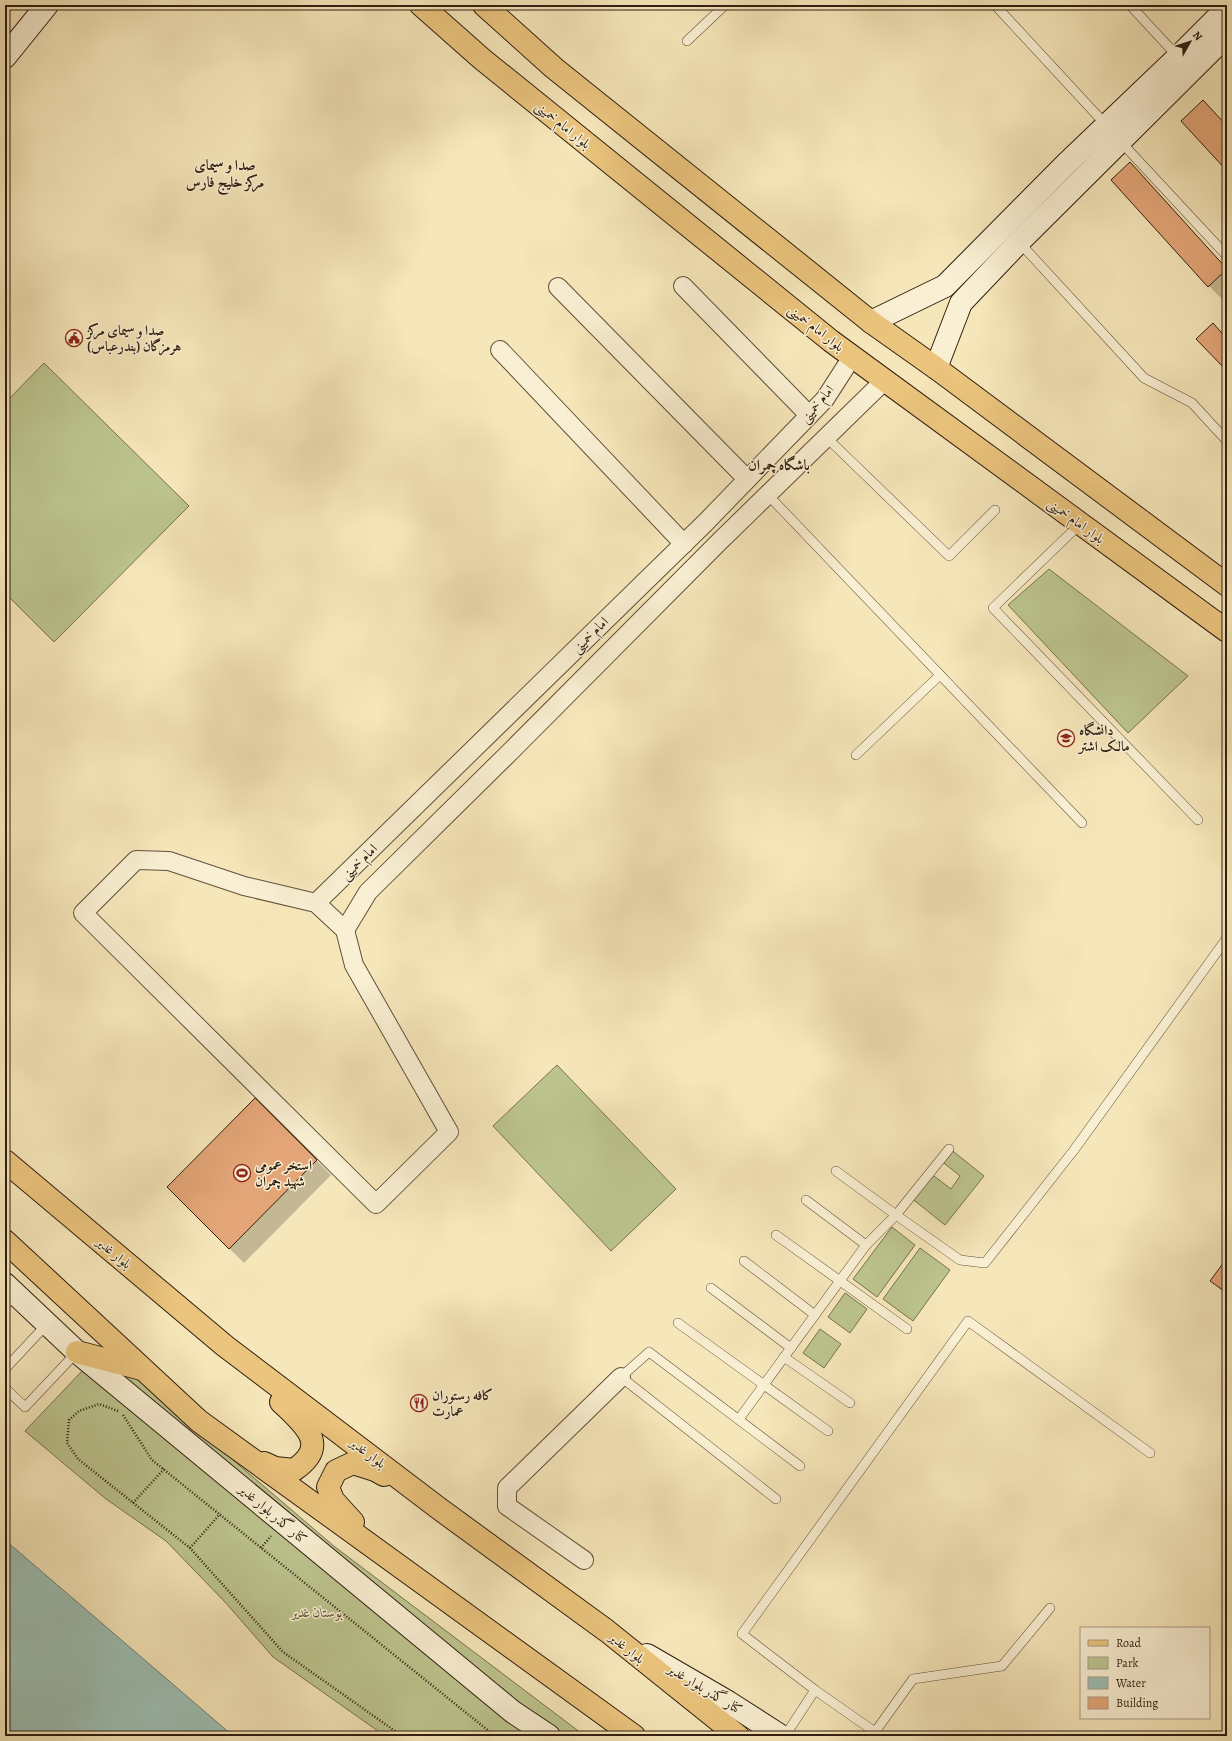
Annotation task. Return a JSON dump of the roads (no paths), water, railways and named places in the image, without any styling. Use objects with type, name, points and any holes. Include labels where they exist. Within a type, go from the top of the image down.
[{"type":"main road","name":"بلوار امام خمینی","points":[[421,5],[482,60],[852,357],[1227,631]]},
{"type":"main road","points":[[484,5],[554,68],[871,322],[936,368],[1227,585]]},
{"type":"main road","name":"بلوار غدیر","points":[[5,1161],[240,1357],[441,1510],[607,1632],[738,1736]]},
{"type":"main road","points":[[5,1241],[199,1421],[634,1736]]},
{"type":"main road","points":[[77,1352],[143,1369]]},
{"type":"main road","points":[[199,1421],[249,1455],[275,1468],[294,1470],[306,1462],[313,1449],[311,1434],[298,1418],[256,1377],[240,1357]]},
{"type":"main road","points":[[403,1570],[353,1522],[333,1500],[328,1488],[336,1471],[353,1463],[375,1470],[441,1510]]},
{"type":"street","points":[[5,57],[47,5]]},
{"type":"street","points":[[936,368],[961,303],[1066,164],[1107,126],[1227,8]]},
{"type":"street","points":[[871,322],[944,286],[1013,234],[1121,142],[1227,35]]},
{"type":"street","points":[[1107,126],[1121,142]]},
{"type":"street","points":[[683,286],[809,415]]},
{"type":"street","points":[[558,287],[747,479]]},
{"type":"street","points":[[500,350],[684,544]]},
{"type":"street","name":"امام خمینی","points":[[316,903],[702,526],[824,399],[852,357]]},
{"type":"street","points":[[346,930],[368,892],[498,764],[810,451],[885,380]]},
{"type":"street","points":[[791,434],[810,451]]},
{"type":"street","points":[[702,526],[719,542]]},
{"type":"street","points":[[630,596],[647,613]]},
{"type":"street","points":[[552,673],[571,690]]},
{"type":"street","points":[[479,745],[498,764]]},
{"type":"street","points":[[407,815],[426,834]]},
{"type":"street","points":[[136,860],[169,861],[244,886],[316,903],[346,930],[354,965],[449,1132],[376,1204],[84,913],[136,860]]},
{"type":"street","name":"کنار گذر بلوار غدیر","points":[[9,1294],[47,1324],[77,1352],[513,1712],[548,1736]]},
{"type":"street","points":[[584,1560],[506,1506],[507,1488],[621,1378]]},
{"type":"street","name":"کنار گذر بلوار غدیر","points":[[607,1632],[728,1702],[781,1736]]},
{"type":"lane","points":[[688,41],[725,5]]},
{"type":"lane","points":[[995,5],[1107,126]]},
{"type":"lane","points":[[1130,5],[1178,57]]},
{"type":"lane","points":[[1121,142],[1227,256]]},
{"type":"lane","points":[[1013,234],[1144,378],[1192,403],[1227,441]]},
{"type":"lane","points":[[826,437],[949,556],[995,510]]},
{"type":"lane","points":[[767,494],[1082,823]]},
{"type":"lane","points":[[1080,524],[993,608],[1198,820]]},
{"type":"lane","points":[[856,755],[940,675]]},
{"type":"lane","points":[[836,1171],[896,1216],[960,1260],[985,1263],[1074,1150],[1227,938]]},
{"type":"lane","points":[[739,1419],[866,1246],[896,1216],[949,1148]]},
{"type":"lane","points":[[806,1200],[866,1246]]},
{"type":"lane","points":[[776,1234],[907,1329]]},
{"type":"lane","points":[[744,1261],[815,1315]]},
{"type":"lane","points":[[711,1288],[791,1348]]},
{"type":"lane","points":[[1050,1608],[1002,1666],[913,1679],[875,1732],[815,1690],[742,1634],[968,1321],[1150,1453]]},
{"type":"lane","points":[[678,1323],[828,1431]]},
{"type":"lane","points":[[5,1369],[47,1324]]},
{"type":"lane","points":[[5,1388],[25,1407],[77,1352]]},
{"type":"lane","points":[[776,1499],[621,1378],[650,1352],[800,1466]]},
{"type":"lane","points":[[784,1357],[850,1403]]},
{"type":"lane","points":[[785,1736],[815,1690]]},
{"type":"water","points":[[5,1540],[218,1723],[233,1736],[5,1736]]},
{"type":"place","name":"صدا و سیمای مرکز هرمزگان (بندرعباس)","points":[[74,338]]},
{"type":"place","name":"دانشگاه مالک اشتر","points":[[1066,738]]},
{"type":"place","name":"استخر عمومی شهید چمران","points":[[242,1173]]},
{"type":"place","name":"کافه رستوران عمارت","points":[[419,1403]]},
{"type":"district","name":"صدا و سیمای مرکز خلیج فارس","points":[[225,174]]},
{"type":"district","name":"باشگاه چمران","points":[[779,465]]},
{"type":"park label","name":"بوستان غدیر","points":[[317,1612]]}]
